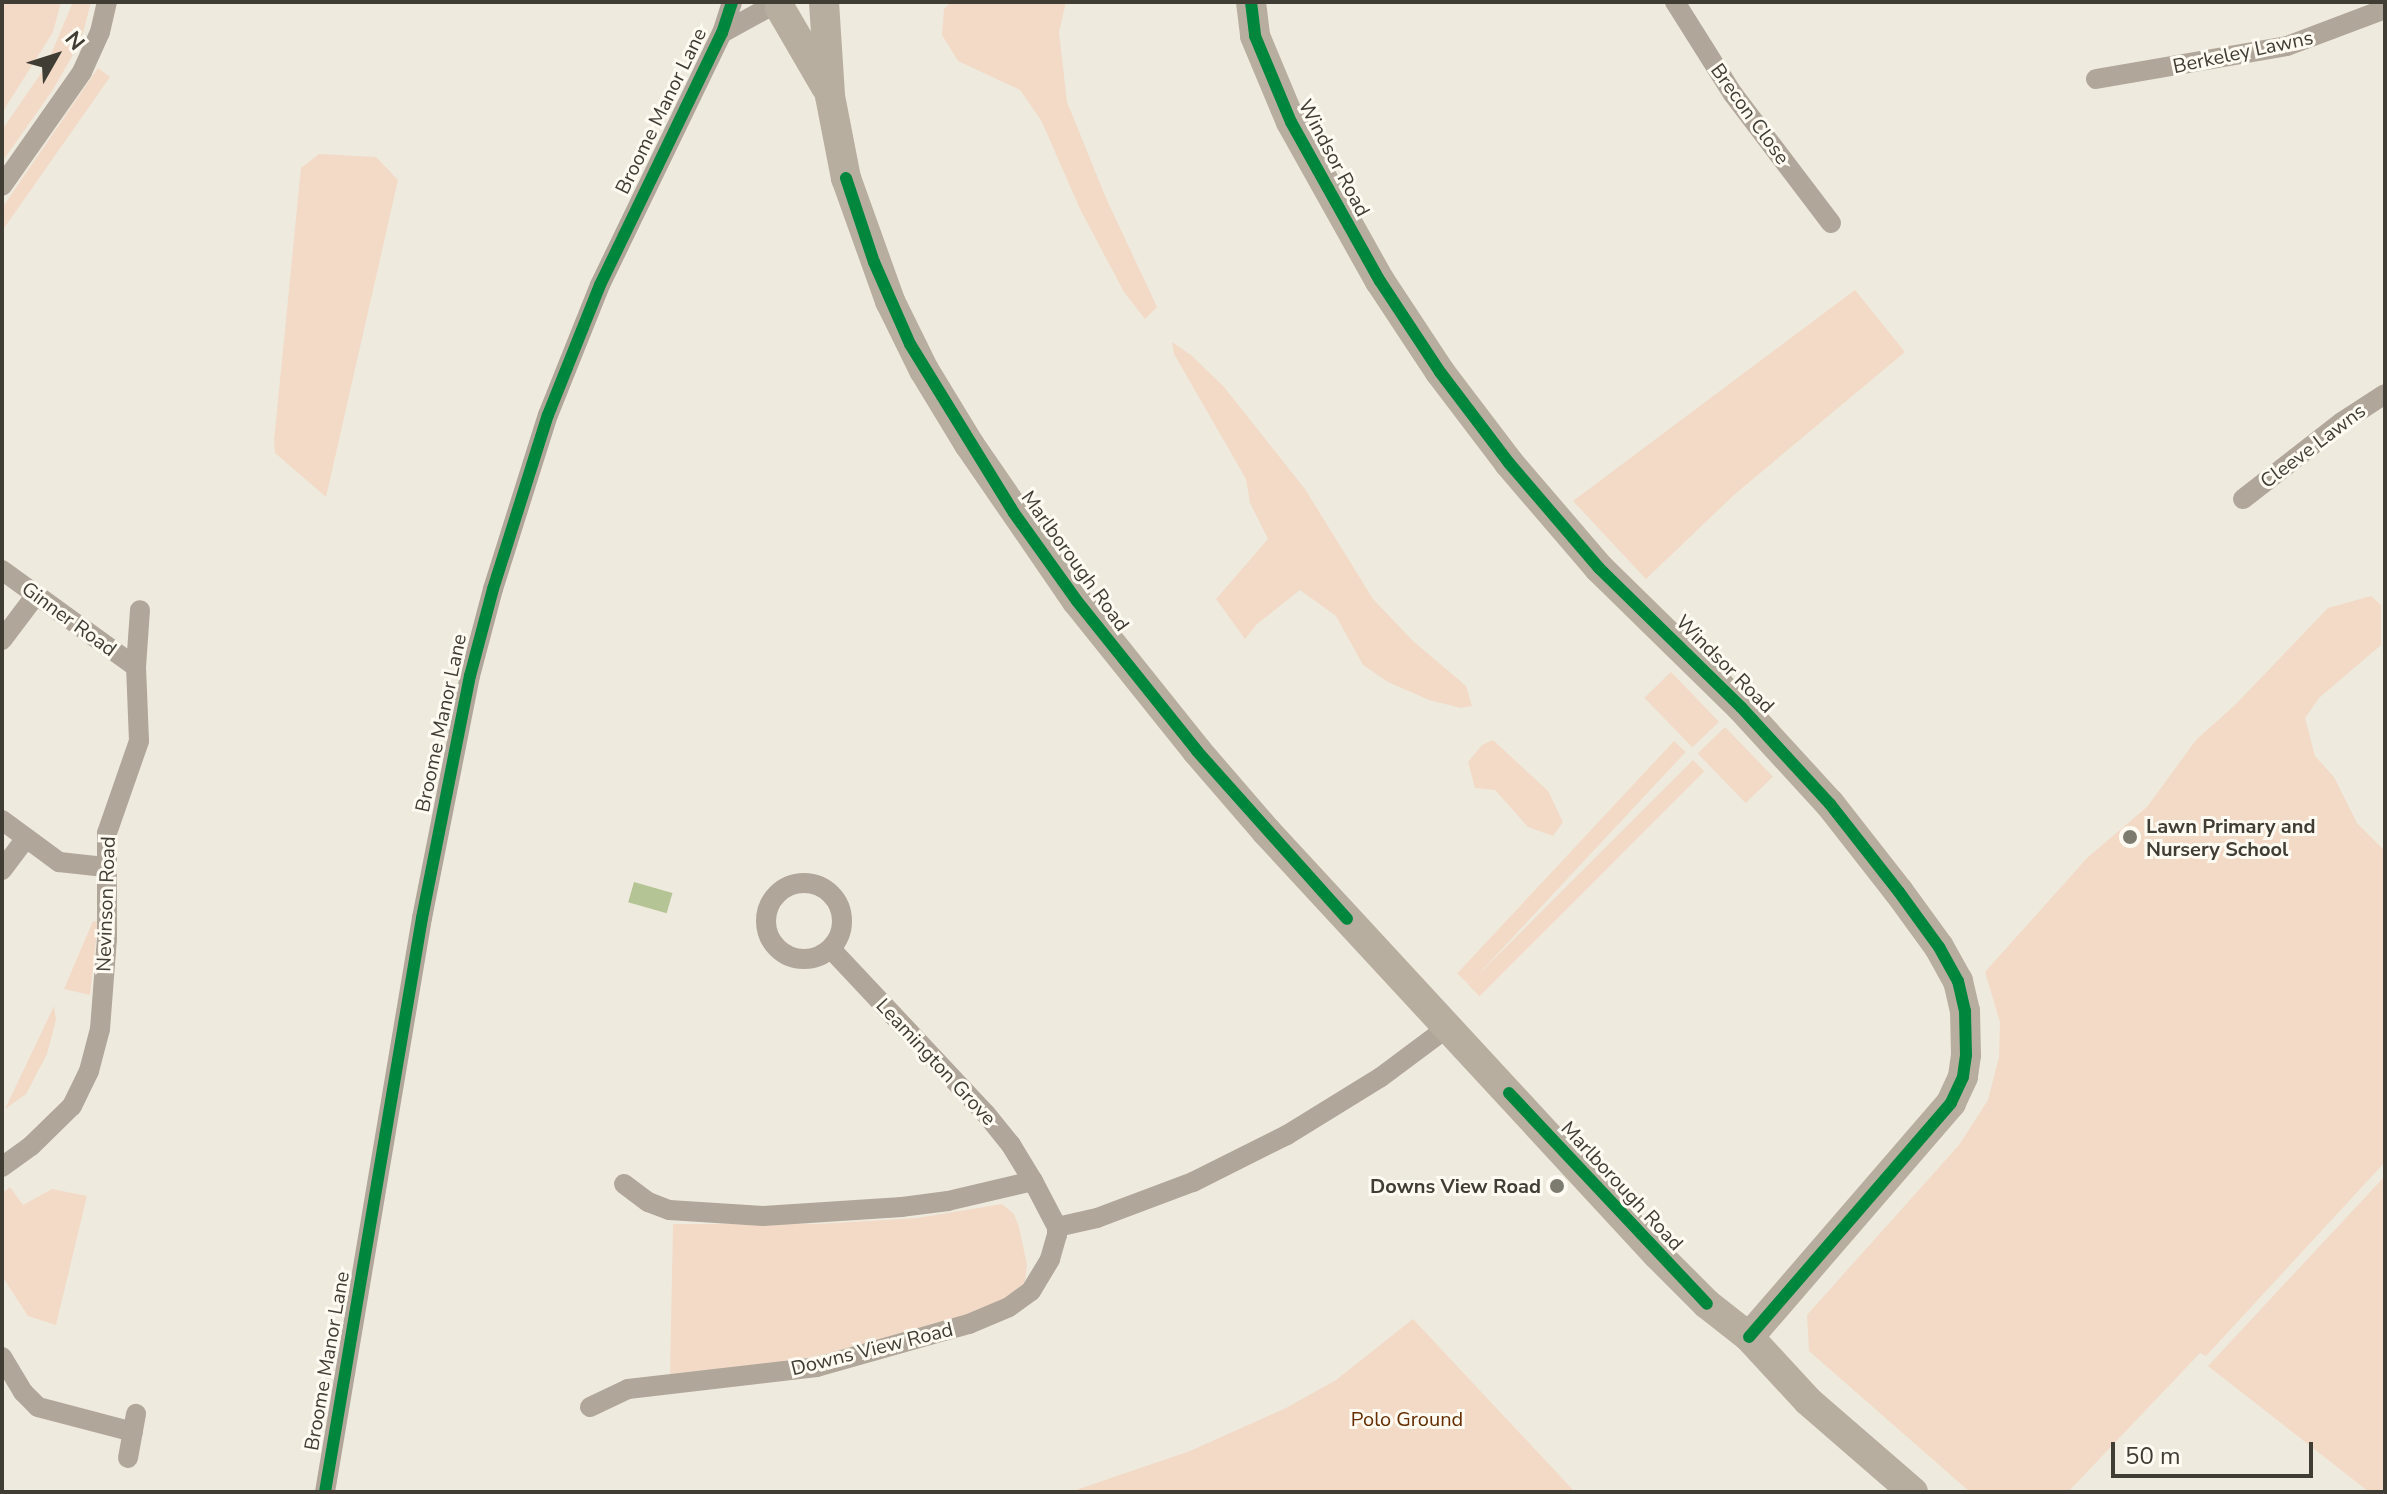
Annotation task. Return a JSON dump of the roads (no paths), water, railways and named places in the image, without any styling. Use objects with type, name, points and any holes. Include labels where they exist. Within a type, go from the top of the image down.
[{"type":"main road","points":[[774,5],[800,9],[811,2]]},
{"type":"main road","name":"Marlborough Road","points":[[824,2],[830,96],[851,192],[890,301],[937,393],[1014,513],[1077,601],[1197,751],[1658,1255],[1707,1304],[1749,1337],[1799,1393],[1913,1492]]},
{"type":"main road","name":"Windsor Road","points":[[1251,2],[1262,57],[1291,122],[1380,281],[1440,372],[1509,463],[1599,568],[1732,698],[1830,804],[1931,936],[1958,981],[1965,1011],[1966,1055],[1963,1077],[1951,1103],[1749,1337]]},
{"type":"main road","name":"Marlborough Road","points":[[774,5],[830,96]]},
{"type":"street","points":[[2,186],[82,72],[100,32],[107,2]]},
{"type":"street","name":"Broome Manor Lane","points":[[325,1492],[442,812],[470,676],[493,589],[548,415],[600,285],[722,33],[732,2]]},
{"type":"street","name":"Brecon Close","points":[[1675,2],[1733,94],[1831,223]]},
{"type":"street","points":[[2383,2],[2385,8]]},
{"type":"street","name":"Broome Manor Lane","points":[[722,33],[774,5]]},
{"type":"street","name":"Berkeley Lawns","points":[[2096,79],[2287,46],[2385,8]]},
{"type":"street","name":"Cleeve Lawns","points":[[2243,499],[2342,422],[2385,394]]},
{"type":"street","name":"Ginner Road","points":[[2,570],[136,667]]},
{"type":"street","points":[[2,640],[36,595]]},
{"type":"street","name":"Nevinson Road","points":[[2,1167],[54,1126],[72,1106],[89,1071],[100,1029],[107,939],[107,833],[139,741],[136,667],[140,610]]},
{"type":"street","points":[[2,820],[59,862],[105,867]]},
{"type":"street","points":[[2,870],[26,838]]},
{"type":"street","name":"Leamington Grove","points":[[831,949],[986,1114],[1011,1145],[1033,1181]]},
{"type":"street","points":[[624,1184],[648,1202],[669,1210],[763,1216],[902,1207],[1033,1181],[1057,1227],[1097,1218],[1193,1182],[1287,1135],[1381,1077],[1448,1027]]},
{"type":"street","name":"Downs View Road","points":[[590,1407],[628,1389],[817,1367],[969,1324],[1009,1307],[1031,1291],[1050,1259],[1057,1227]]},
{"type":"street","points":[[2,1357],[23,1392],[38,1407],[134,1423],[128,1458]]},
{"type":"place","name":"Lawn Primary and Nursery School","points":[[2130,837]]},
{"type":"place","name":"Downs View Road","points":[[1557,1186]]},
{"type":"park label","name":"Polo Ground","points":[[1407,1419]]}]
